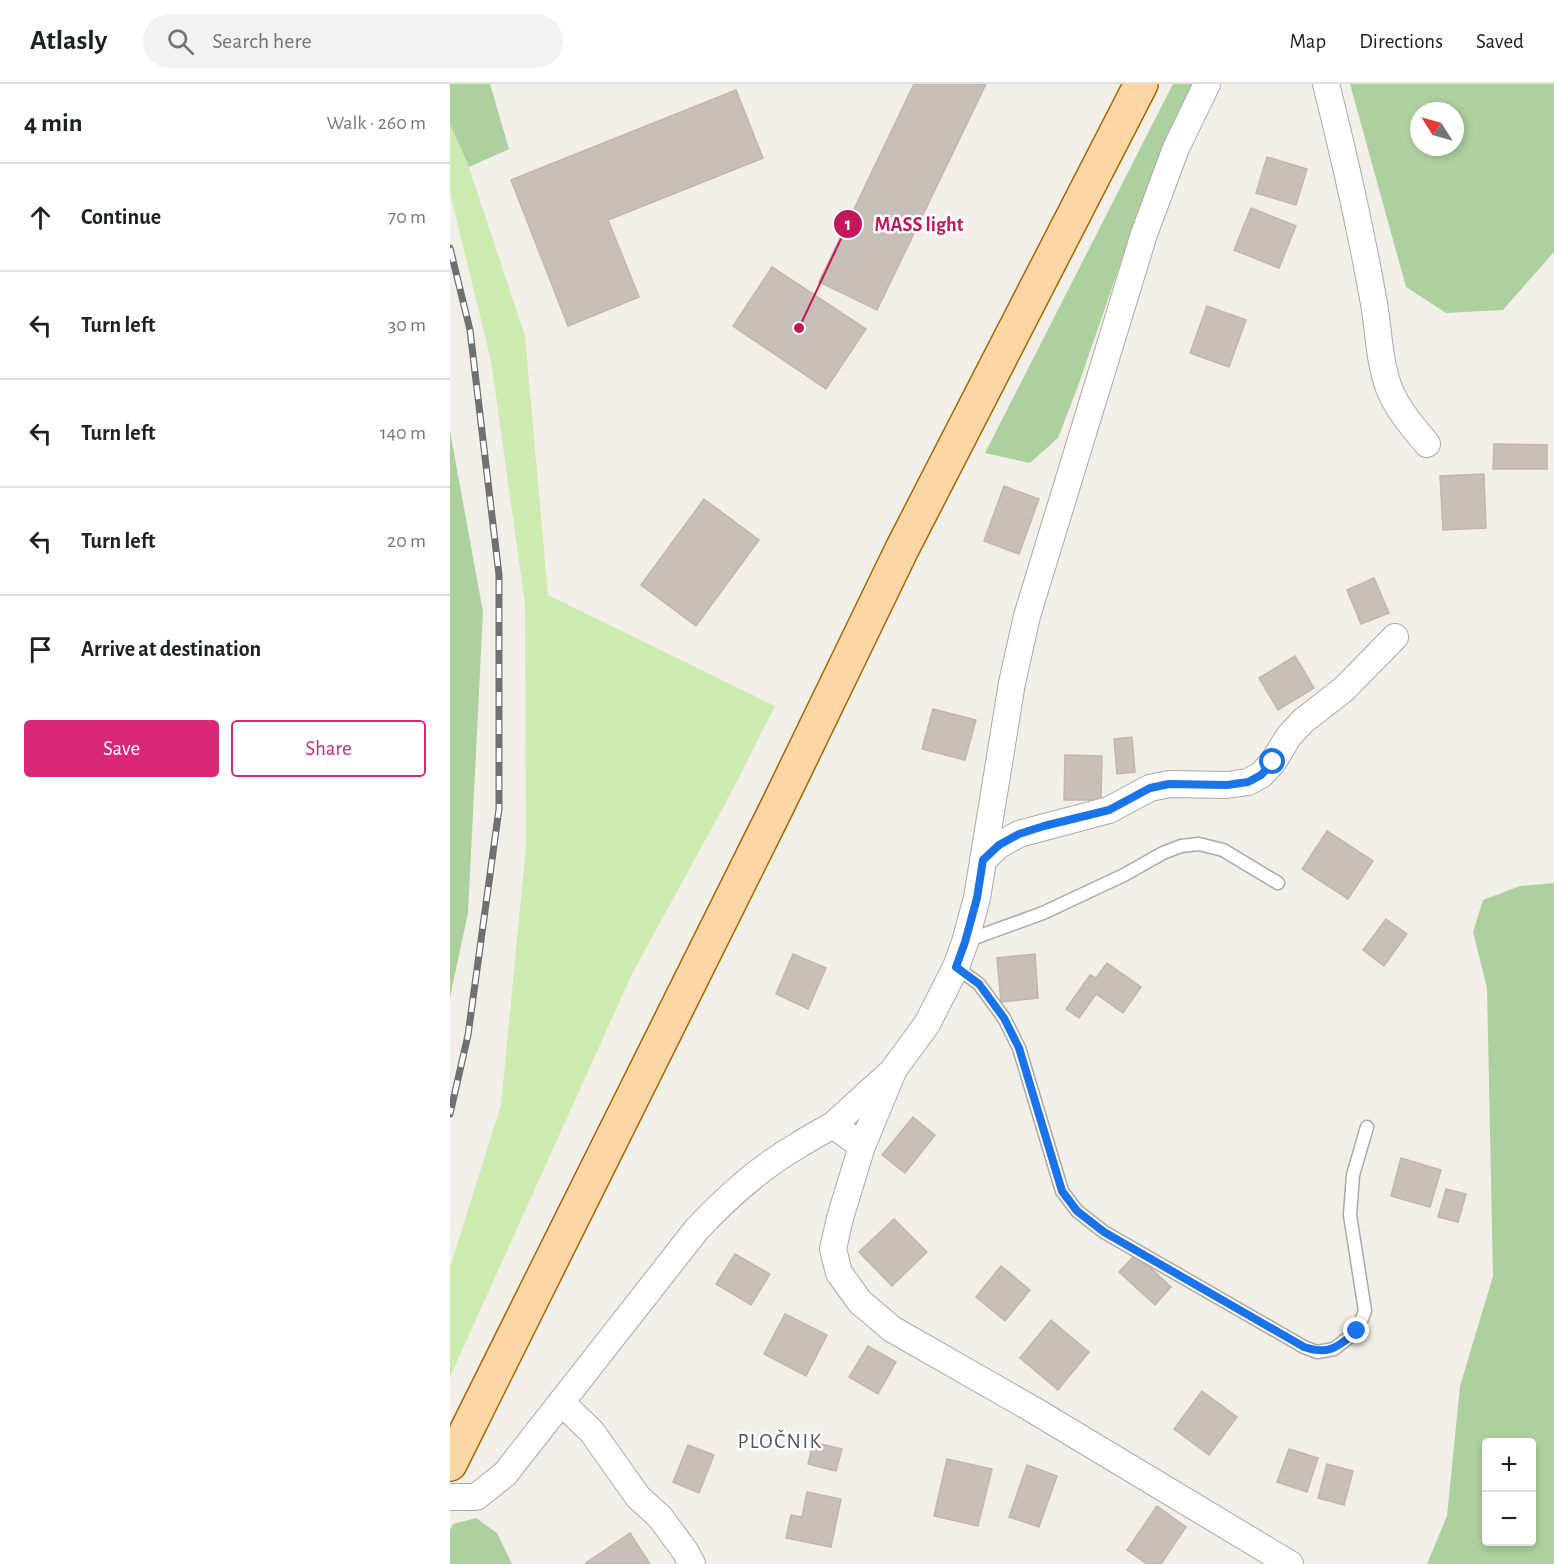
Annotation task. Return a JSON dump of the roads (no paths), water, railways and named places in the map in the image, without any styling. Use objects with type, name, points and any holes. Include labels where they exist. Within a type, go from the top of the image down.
[{"type":"main road","points":[[450,1464],[778,805],[902,549],[1141,84]]},
{"type":"street","points":[[450,1497],[476,1497],[505,1474],[690,1238],[723,1201],[753,1176],[796,1146],[833,1125],[894,1069],[927,1024],[956,967],[977,898],[1012,683],[1027,616],[1144,234],[1176,148],[1207,84]]},
{"type":"street","points":[[1326,84],[1343,151],[1374,301],[1380,354],[1389,389],[1405,418],[1427,444]]},
{"type":"street","points":[[983,860],[999,845],[1019,834],[1109,810],[1150,788],[1169,784],[1227,785],[1248,782],[1261,775],[1273,762],[1289,736],[1303,721],[1344,689],[1395,637]]},
{"type":"street","points":[[894,1069],[862,1146],[833,1249],[839,1273],[860,1302],[892,1329],[1032,1409],[1290,1564]]},
{"type":"street","points":[[833,1125],[862,1146]]},
{"type":"street","points":[[561,1402],[592,1432],[638,1497],[660,1517],[692,1564]]},
{"type":"lane","points":[[965,942],[1043,913],[1181,846],[1199,844],[1222,850],[1278,883]]},
{"type":"lane","points":[[956,967],[979,984],[1004,1018],[1019,1048],[1062,1191],[1077,1211],[1104,1232],[1304,1347],[1317,1352],[1334,1349],[1357,1331],[1365,1311],[1350,1215],[1353,1174],[1367,1127]]},
{"type":"railway","points":[[450,248],[470,330],[499,575],[499,809],[468,1035],[450,1114]]},
{"type":"place","name":"MASS light","points":[[799,328]]},
{"type":"district","name":"PLOČNIK","points":[[780,1441]]}]
